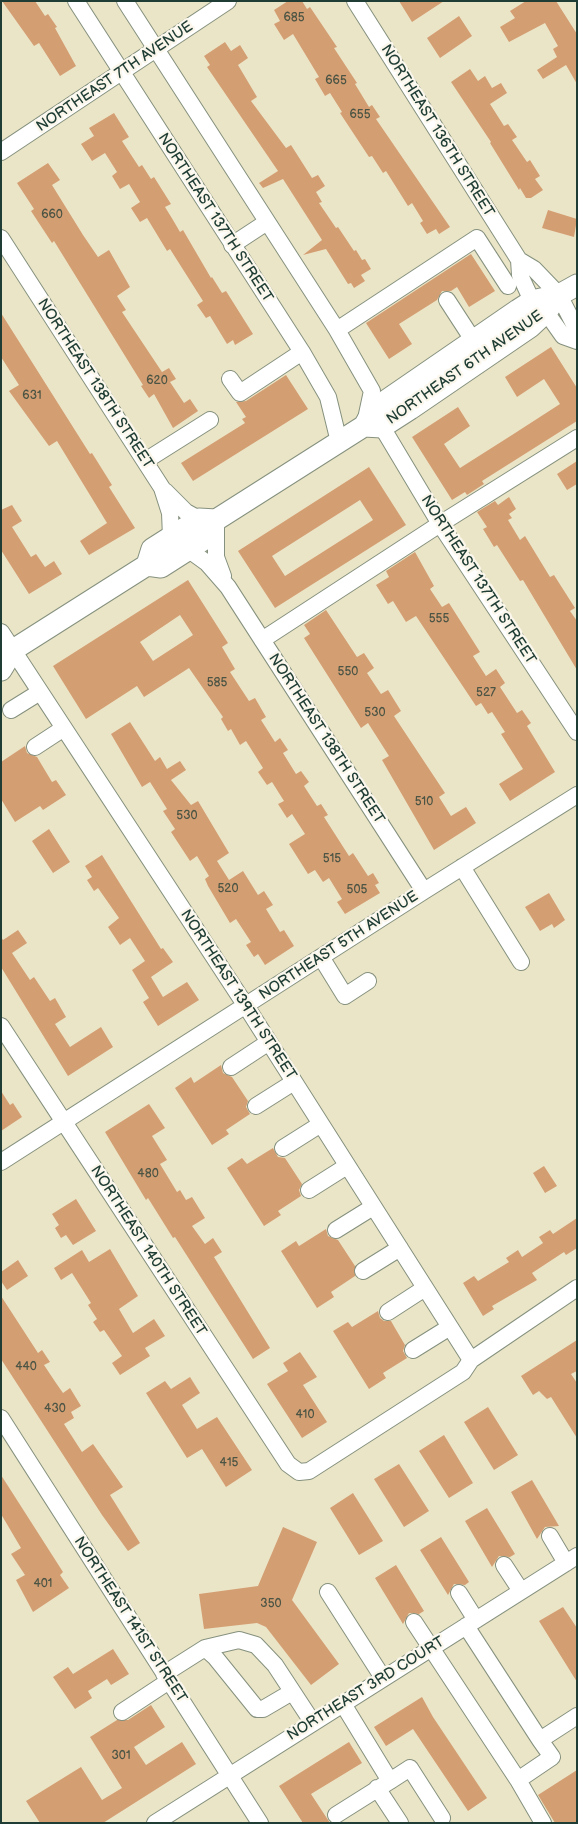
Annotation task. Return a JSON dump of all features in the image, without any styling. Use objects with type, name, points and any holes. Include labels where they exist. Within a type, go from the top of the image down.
[{"type":"main road","name":"NORTHEAST 6TH AVENUE","points":[[373,426],[374,409],[473,340],[539,307],[568,290]]},
{"type":"main road","name":"NORTHEAST 6TH AVENUE","points":[[147,565],[152,549],[171,537],[207,520],[340,442],[373,426],[530,327],[539,307]]},
{"type":"main road","name":"NORTHEAST 6TH AVENUE","points":[[1,670],[7,651],[147,565],[161,567],[208,537],[207,520]]},
{"type":"street","name":"NORTHEAST 137TH STREET","points":[[76,1],[302,352],[328,397],[340,442]]},
{"type":"street","points":[[125,1],[337,330],[372,391],[373,426]]},
{"type":"street","name":"NORTHEAST 7TH AVENUE","points":[[1,152],[228,1]]},
{"type":"street","name":"NORTHEAST 136TH STREET","points":[[355,1],[519,260],[568,290],[577,330]]},
{"type":"street","points":[[232,245],[267,222]]},
{"type":"street","points":[[337,330],[496,224]]},
{"type":"street","name":"NORTHEAST 138TH STREET","points":[[1,238],[162,488],[170,513],[171,537]]},
{"type":"street","points":[[477,238],[508,286]]},
{"type":"street","name":"NORTHEAST 136TH STREET","points":[[519,260],[520,275],[539,307],[563,336],[577,341]]},
{"type":"street","points":[[447,300],[473,340]]},
{"type":"street","points":[[230,379],[240,394],[302,352]]},
{"type":"street","points":[[145,461],[210,420]]},
{"type":"street","name":"NORTHEAST 137TH STREET","points":[[373,426],[577,732]]},
{"type":"street","points":[[262,640],[440,524],[577,438]]},
{"type":"street","points":[[162,488],[186,512],[207,520]]},
{"type":"street","name":"NORTHEAST 138TH STREET","points":[[207,520],[216,557],[228,588]]},
{"type":"street","name":"NORTHEAST 138TH STREET","points":[[189,550],[207,563],[228,588],[424,890]]},
{"type":"street","name":"NORTHEAST 139TH STREET","points":[[1,632],[7,651],[40,692],[246,1006],[471,1360]]},
{"type":"street","points":[[11,710],[40,692]]},
{"type":"street","points":[[35,746],[64,728]]},
{"type":"street","name":"NORTHEAST 5TH AVENUE","points":[[1,1162],[424,890],[577,796]]},
{"type":"street","points":[[462,867],[521,962]]},
{"type":"street","points":[[321,957],[345,996],[368,981]]},
{"type":"street","name":"NORTHEAST 140TH STREET","points":[[1,1026],[288,1464],[299,1472],[309,1471],[463,1372],[471,1360]]},
{"type":"street","points":[[231,1067],[269,1042]]},
{"type":"street","points":[[256,1106],[294,1082]]},
{"type":"street","points":[[283,1148],[321,1124]]},
{"type":"street","points":[[309,1190],[348,1166]]},
{"type":"street","points":[[336,1230],[373,1207]]},
{"type":"street","points":[[364,1271],[400,1248]]},
{"type":"street","points":[[388,1312],[425,1288]]},
{"type":"street","points":[[471,1360],[577,1288]]},
{"type":"street","points":[[413,1350],[450,1327]]},
{"type":"street","name":"NORTHEAST 141ST STREET","points":[[1,1418],[260,1823]]},
{"type":"street","points":[[550,1536],[572,1563]]},
{"type":"street","name":"NORTHEAST 3RD COURT","points":[[155,1823],[520,1592],[572,1563]]},
{"type":"street","points":[[504,1565],[520,1592]]},
{"type":"street","points":[[328,1592],[383,1678]]},
{"type":"street","points":[[459,1593],[482,1651],[552,1757],[518,1780]]},
{"type":"street","points":[[414,1622],[518,1780],[543,1823]]},
{"type":"street","points":[[122,1712],[204,1648],[239,1640],[256,1645],[275,1665],[313,1723]]},
{"type":"street","points":[[204,1648],[215,1657],[257,1710],[292,1692]]},
{"type":"street","points":[[343,1704],[384,1785],[400,1823]]},
{"type":"street","points":[[540,1740],[577,1716]]},
{"type":"street","points":[[336,1815],[410,1768],[442,1818]]},
{"type":"building","points":[[2,1],[35,1],[45,16],[48,14],[57,27],[55,28],[76,66],[60,76],[39,43],[34,46]]},
{"type":"building","points":[[288,1],[302,1],[307,9],[310,7],[337,47],[334,48],[357,83],[355,84],[369,107],[372,105],[380,117],[376,119],[450,227],[439,234],[436,229],[427,234],[420,223],[423,221],[412,203],[408,206],[386,171],[383,173],[372,156],[369,157],[340,113],[342,112],[330,93],[325,96],[315,79],[319,77],[293,34],[284,40],[274,24],[280,21],[274,10]]},
{"type":"building","points":[[399,1],[444,1],[412,22]]},
{"type":"building","points":[[526,1],[556,1],[577,34],[577,84],[566,65],[543,79],[537,70],[557,57],[553,49],[558,46],[545,23],[509,42],[500,27],[515,18],[510,11]]},
{"type":"building","points":[[459,16],[472,36],[440,58],[427,38]]},
{"type":"building","points":[[225,42],[231,51],[240,45],[248,58],[238,65],[257,97],[251,101],[286,148],[291,145],[312,178],[318,175],[325,186],[316,192],[322,202],[319,203],[354,251],[356,250],[362,260],[365,259],[371,269],[361,275],[365,281],[354,288],[351,283],[348,284],[326,249],[303,255],[322,240],[283,179],[263,188],[259,183],[278,171],[207,67],[210,65],[204,56]]},
{"type":"building","points":[[470,69],[478,81],[485,76],[492,88],[501,83],[507,93],[490,104],[504,126],[508,124],[517,137],[512,140],[527,162],[530,160],[540,176],[535,179],[543,190],[531,198],[526,198],[520,188],[519,190],[491,142],[451,82]]},
{"type":"building","points":[[114,113],[129,137],[122,141],[139,167],[142,165],[151,179],[154,177],[171,204],[165,207],[180,232],[183,230],[211,278],[222,293],[226,291],[253,334],[235,345],[233,340],[227,344],[210,316],[206,318],[197,305],[203,301],[170,249],[167,251],[147,218],[140,222],[131,208],[140,202],[129,184],[120,189],[112,176],[117,172],[105,153],[92,161],[81,144],[94,136],[89,128]]},
{"type":"building","points":[[48,163],[60,180],[52,185],[83,235],[98,257],[109,250],[130,287],[117,296],[126,310],[122,312],[162,372],[169,368],[176,379],[170,382],[184,403],[190,399],[198,411],[173,428],[154,394],[149,398],[141,386],[143,385],[54,241],[52,243],[31,211],[34,209],[17,183]]},
{"type":"building","points":[[548,210],[577,219],[574,237],[542,228]]},
{"type":"building","points":[[471,254],[495,291],[469,307],[457,287],[451,291],[442,291],[437,300],[399,324],[412,344],[389,359],[366,323]]},
{"type":"building","points":[[1,313],[90,454],[92,453],[112,485],[109,487],[135,528],[89,555],[80,541],[107,523],[57,441],[49,446],[9,391],[19,385],[1,357]]},
{"type":"building","points":[[551,347],[577,388],[577,421],[482,481],[484,484],[467,495],[465,492],[452,500],[412,437],[458,407],[470,426],[444,444],[460,468],[560,404],[544,379],[517,397],[505,377]]},
{"type":"building","points":[[286,375],[308,409],[193,481],[181,463],[245,423],[242,419],[246,417],[236,402],[246,401]]},
{"type":"building","points":[[577,461],[577,484],[567,490],[557,474]]},
{"type":"building","points":[[369,467],[406,525],[275,608],[238,551]],"holes":[[[360,500],[373,520],[285,576],[272,556]]]},
{"type":"building","points":[[509,497],[516,509],[509,514],[512,518],[508,520],[520,540],[525,536],[550,577],[554,575],[575,608],[570,611],[577,621],[577,670],[523,580],[520,581],[497,545],[494,547],[483,529],[487,527],[477,512],[495,501],[498,505]]},
{"type":"building","points":[[12,505],[22,521],[12,527],[31,557],[36,554],[45,567],[54,561],[62,574],[29,594],[1,550],[1,510]]},
{"type":"building","points":[[415,552],[434,586],[430,589],[442,607],[449,603],[480,652],[473,656],[486,676],[496,669],[505,683],[500,687],[517,713],[522,710],[531,723],[527,726],[555,772],[510,801],[499,784],[523,769],[501,734],[505,732],[492,712],[488,714],[481,703],[476,706],[416,616],[406,622],[393,601],[388,604],[376,585],[389,577],[386,571]]},
{"type":"building","points":[[188,580],[228,643],[222,647],[235,669],[230,672],[249,701],[255,698],[266,717],[261,720],[275,742],[280,738],[288,750],[283,753],[296,774],[301,771],[309,782],[304,786],[317,806],[321,804],[328,815],[324,817],[349,856],[353,853],[368,876],[373,873],[379,883],[375,885],[380,893],[345,914],[337,902],[342,899],[329,878],[323,882],[315,870],[308,874],[289,844],[305,834],[292,814],[287,818],[278,804],[284,801],[272,782],[267,785],[258,772],[263,768],[246,741],[240,745],[231,729],[228,731],[221,719],[223,717],[189,668],[144,697],[137,686],[86,719],[53,666]],"holes":[[[180,615],[193,635],[153,661],[140,642]]]},
{"type":"building","points":[[326,610],[357,657],[364,653],[374,668],[367,673],[381,694],[388,690],[401,711],[394,716],[445,793],[439,797],[451,816],[466,807],[476,823],[434,850],[382,760],[389,756],[368,723],[361,728],[304,638],[310,634],[304,625]]},
{"type":"building","points":[[130,722],[155,761],[160,757],[167,769],[180,761],[186,770],[171,780],[191,805],[198,801],[229,853],[217,861],[229,880],[243,871],[258,895],[264,891],[273,905],[266,909],[280,932],[284,930],[294,946],[265,965],[258,954],[254,957],[246,945],[251,942],[236,919],[230,923],[208,886],[205,879],[209,876],[197,856],[190,861],[171,832],[175,829],[163,811],[167,809],[150,782],[142,787],[111,734]]},
{"type":"building","points":[[25,746],[27,753],[37,757],[52,782],[56,780],[66,795],[43,810],[40,806],[15,822],[1,799],[1,762]]},
{"type":"building","points":[[49,829],[70,862],[53,873],[32,841]]},
{"type":"building","points":[[102,855],[161,949],[163,948],[173,962],[151,977],[163,997],[187,982],[199,1000],[158,1026],[143,1002],[149,998],[132,970],[145,961],[130,938],[120,945],[108,927],[119,918],[98,888],[94,891],[87,880],[92,877],[85,866]]},
{"type":"building","points":[[549,893],[565,920],[554,928],[552,924],[540,931],[525,907]]},
{"type":"building","points":[[18,930],[27,943],[12,953],[30,980],[34,977],[50,1001],[55,998],[66,1017],[55,1024],[70,1047],[101,1027],[113,1047],[68,1076],[1,967],[1,937],[3,940]]},
{"type":"building","points":[[221,1065],[223,1073],[232,1077],[248,1101],[246,1107],[250,1114],[226,1130],[229,1134],[212,1145],[175,1088],[191,1077],[194,1083]]},
{"type":"building","points":[[1,1091],[10,1105],[13,1103],[22,1117],[1,1131]]},
{"type":"building","points":[[149,1104],[165,1128],[152,1136],[167,1160],[160,1164],[177,1192],[180,1190],[186,1200],[192,1197],[205,1218],[192,1226],[205,1244],[213,1238],[222,1252],[214,1257],[270,1348],[253,1359],[175,1237],[173,1238],[148,1198],[146,1200],[105,1132]]},
{"type":"building","points":[[273,1148],[278,1157],[285,1158],[302,1184],[299,1190],[301,1196],[278,1211],[281,1215],[264,1226],[227,1168],[242,1158],[247,1164]]},
{"type":"building","points":[[544,1166],[557,1186],[545,1193],[533,1173]]},
{"type":"building","points":[[76,1199],[96,1231],[73,1245],[66,1235],[61,1238],[55,1228],[59,1225],[52,1214]]},
{"type":"building","points":[[577,1218],[577,1248],[566,1255],[564,1252],[532,1273],[537,1280],[492,1306],[494,1309],[483,1316],[463,1283],[474,1276],[478,1281],[509,1262],[506,1258],[518,1250],[522,1257],[543,1243],[539,1237],[550,1230],[553,1234]]},
{"type":"building","points":[[326,1229],[328,1236],[338,1240],[355,1266],[355,1276],[331,1292],[334,1297],[317,1308],[281,1251],[296,1241],[299,1246]]},
{"type":"building","points":[[110,1249],[138,1296],[119,1309],[133,1333],[154,1319],[165,1336],[145,1348],[150,1356],[120,1375],[112,1363],[122,1356],[104,1330],[100,1332],[93,1322],[97,1319],[88,1305],[91,1303],[72,1273],[61,1280],[54,1268],[82,1250],[89,1262]]},
{"type":"building","points":[[18,1260],[28,1276],[7,1290],[1,1281],[1,1272]]},
{"type":"building","points":[[1,1296],[38,1353],[42,1350],[50,1362],[44,1365],[63,1393],[70,1388],[81,1406],[71,1412],[74,1418],[64,1424],[82,1452],[93,1444],[123,1487],[110,1495],[140,1543],[128,1551],[102,1515],[1,1359]]},
{"type":"building","points":[[378,1311],[380,1318],[384,1321],[391,1321],[405,1345],[403,1351],[407,1358],[383,1373],[386,1378],[369,1389],[333,1331],[348,1322],[352,1327]]},
{"type":"building","points":[[577,1340],[577,1371],[571,1374],[577,1383],[577,1438],[551,1397],[547,1399],[539,1391],[533,1395],[521,1376]]},
{"type":"building","points":[[300,1352],[317,1377],[303,1385],[327,1422],[302,1438],[267,1384],[288,1371],[283,1363]]},
{"type":"building","points":[[190,1377],[200,1393],[182,1405],[197,1429],[217,1417],[252,1470],[226,1487],[202,1449],[187,1458],[146,1393],[165,1381],[171,1389]]},
{"type":"building","points":[[488,1407],[518,1455],[494,1470],[464,1422]]},
{"type":"building","points":[[444,1435],[473,1483],[449,1498],[419,1451]]},
{"type":"building","points":[[399,1464],[429,1511],[404,1527],[374,1479]]},
{"type":"building","points":[[1,1475],[63,1572],[60,1575],[69,1588],[33,1612],[16,1580],[25,1575],[11,1554],[21,1548],[1,1514]]},
{"type":"building","points":[[532,1480],[559,1526],[545,1527],[537,1539],[511,1492]]},
{"type":"building","points":[[353,1493],[383,1541],[359,1555],[330,1508]]},
{"type":"building","points":[[487,1508],[515,1554],[510,1557],[499,1556],[492,1567],[465,1521]]},
{"type":"building","points":[[283,1527],[317,1542],[292,1600],[339,1664],[311,1685],[266,1627],[257,1623],[204,1629],[199,1594],[258,1586]]},
{"type":"building","points":[[441,1537],[469,1582],[465,1585],[454,1584],[448,1595],[420,1550]]},
{"type":"building","points":[[396,1565],[424,1611],[419,1614],[409,1613],[403,1624],[375,1578]]},
{"type":"building","points":[[563,1607],[577,1628],[577,1682],[539,1621]]},
{"type":"building","points":[[113,1649],[129,1674],[111,1685],[107,1679],[88,1691],[92,1698],[75,1709],[53,1677],[68,1667],[73,1674]]},
{"type":"building","points":[[422,1697],[433,1717],[487,1798],[468,1811],[413,1729],[386,1746],[374,1727]]},
{"type":"building","points":[[151,1705],[165,1727],[134,1747],[146,1765],[182,1742],[196,1764],[103,1823],[40,1823],[26,1801],[81,1767],[102,1800],[122,1788],[90,1737],[117,1720],[128,1720]]},
{"type":"building","points":[[349,1742],[362,1763],[311,1794],[330,1823],[303,1823],[279,1786]]},
{"type":"building","points":[[577,1770],[577,1823],[555,1823],[538,1795]]}]
